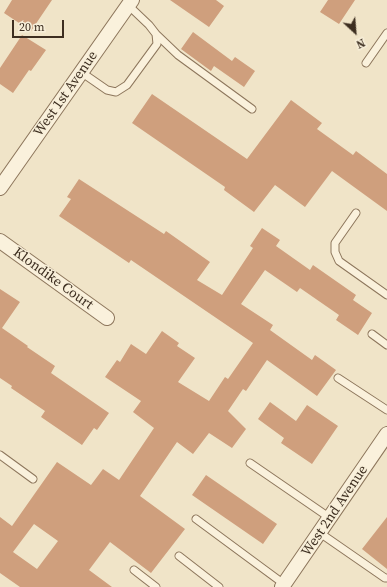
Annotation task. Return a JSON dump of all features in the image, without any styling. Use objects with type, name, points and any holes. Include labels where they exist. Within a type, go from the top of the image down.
[{"type":"street","name":"West 1st Avenue","points":[[0,188],[130,3]]},
{"type":"street","name":"Klondike Court","points":[[0,241],[107,318]]},
{"type":"street","name":"West 2nd Avenue","points":[[283,586],[387,434]]},
{"type":"lane","points":[[130,3],[156,34],[178,55],[252,109]]},
{"type":"lane","points":[[366,63],[387,33]]},
{"type":"lane","points":[[81,72],[107,90],[116,92],[127,85],[157,44],[156,34]]},
{"type":"lane","points":[[356,213],[335,243],[334,252],[339,261],[387,295]]},
{"type":"lane","points":[[372,334],[387,345]]},
{"type":"lane","points":[[338,378],[387,410]]},
{"type":"lane","points":[[0,455],[33,479]]},
{"type":"lane","points":[[250,463],[330,518]]},
{"type":"lane","points":[[196,519],[283,586]]},
{"type":"lane","points":[[320,533],[387,578]]},
{"type":"lane","points":[[179,556],[219,587]]},
{"type":"lane","points":[[134,570],[156,587]]},
{"type":"building","points":[[12,0],[52,0],[31,31],[4,13]]},
{"type":"building","points":[[170,0],[216,0],[224,6],[209,27]]},
{"type":"building","points":[[328,0],[355,0],[339,24],[320,12]]},
{"type":"building","points":[[193,32],[232,61],[235,57],[255,71],[244,87],[214,66],[211,71],[181,49]]},
{"type":"building","points":[[22,35],[46,50],[31,71],[29,70],[13,93],[0,84],[0,68]]},
{"type":"building","points":[[152,94],[247,159],[291,100],[322,123],[317,129],[353,155],[356,151],[387,174],[387,211],[332,171],[305,207],[275,185],[254,212],[224,190],[225,187],[132,123]]},
{"type":"building","points":[[79,179],[164,234],[166,231],[210,262],[197,280],[222,295],[253,248],[250,246],[262,228],[280,240],[276,246],[310,270],[313,265],[356,295],[353,300],[372,313],[358,335],[336,320],[339,315],[300,288],[297,292],[265,270],[241,304],[273,325],[270,330],[312,360],[315,355],[336,370],[317,396],[267,360],[246,391],[243,389],[228,411],[246,429],[232,448],[209,433],[193,454],[177,442],[140,496],[185,529],[151,573],[110,542],[89,570],[112,587],[20,587],[0,573],[0,517],[12,526],[57,462],[91,485],[103,469],[119,480],[154,428],[133,412],[141,401],[105,377],[117,360],[120,362],[131,344],[146,354],[162,331],[179,343],[177,346],[195,358],[178,382],[209,401],[225,377],[228,379],[253,343],[131,260],[129,263],[59,216],[71,199],[67,197]],"holes":[[[34,524],[58,541],[37,569],[13,552]]]},
{"type":"building","points":[[0,289],[20,302],[2,328],[55,366],[51,373],[109,413],[97,430],[94,428],[82,445],[41,417],[45,411],[11,388],[12,386],[0,378]]},
{"type":"building","points":[[270,402],[296,421],[307,405],[338,426],[312,464],[281,443],[284,438],[258,419]]},
{"type":"building","points":[[206,475],[277,524],[263,544],[192,495]]},
{"type":"building","points":[[387,517],[387,569],[362,549]]}]
